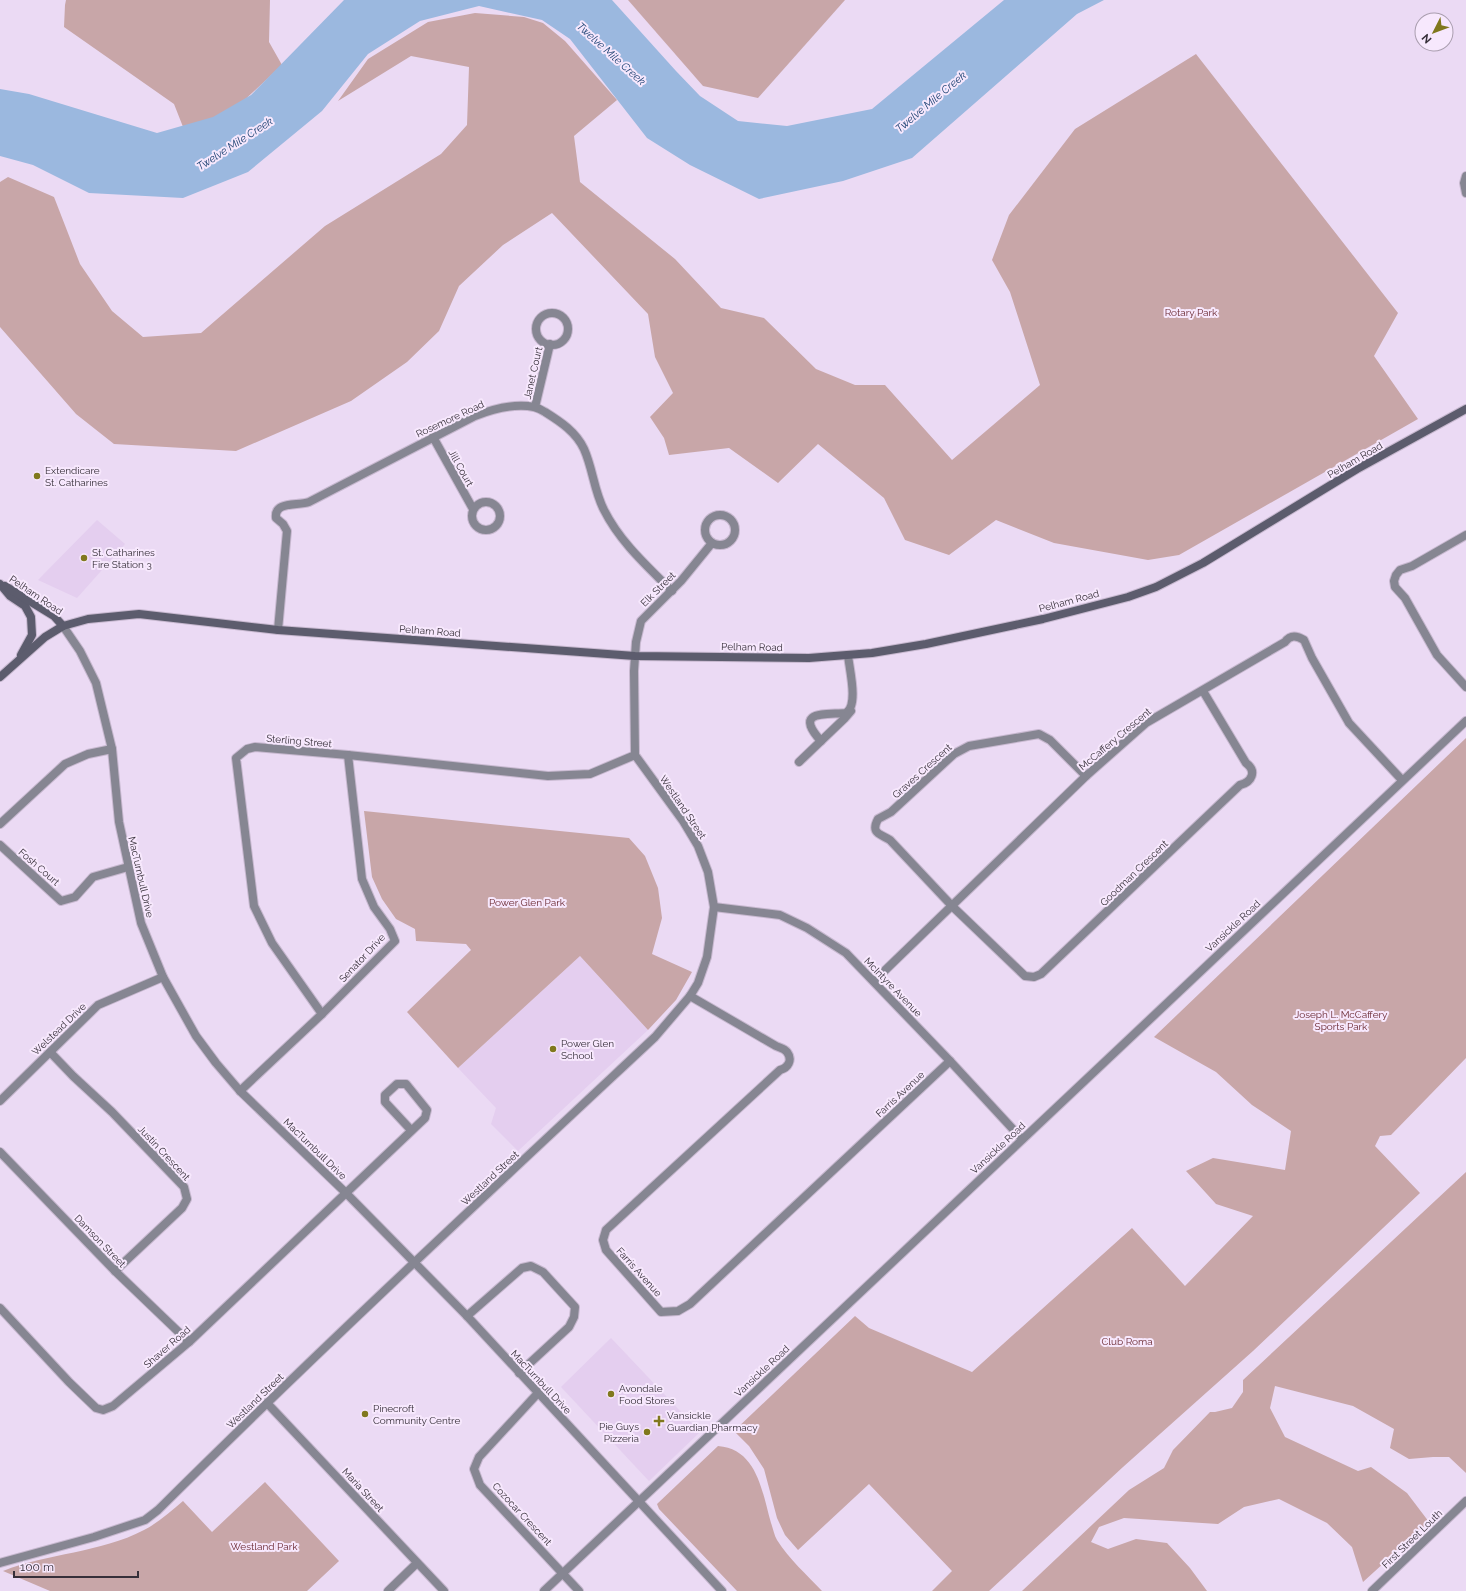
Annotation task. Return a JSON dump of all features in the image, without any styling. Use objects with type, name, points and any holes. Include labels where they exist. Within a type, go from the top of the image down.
[{"type":"main road","name":"Pelham Road","points":[[0,583],[54,616],[63,626],[88,619],[139,614],[278,630],[635,656],[809,658],[848,655],[926,644],[1043,619],[1128,597],[1156,587],[1203,563],[1357,469],[1466,409]]},
{"type":"main road","points":[[0,583],[10,596],[25,606],[31,617],[32,635],[18,660]]},
{"type":"main road","points":[[0,677],[45,637],[63,626]]},
{"type":"street","points":[[1466,176],[1464,183],[1466,193]]},
{"type":"street","name":"Janet Court","points":[[536,407],[550,344]]},
{"type":"street","name":"Rosemore Road","points":[[278,630],[287,531],[283,524],[276,518],[278,508],[309,502],[475,416],[490,410],[512,406],[536,407],[559,421],[577,438],[588,460],[604,510],[616,531],[628,546],[672,591]]},
{"type":"street","name":"Jill Court","points":[[433,437],[472,509]]},
{"type":"street","points":[[1466,535],[1412,566],[1400,570],[1394,581],[1394,587],[1405,598],[1437,655],[1466,687]]},
{"type":"street","name":"Elk Street","points":[[635,656],[641,621],[672,591],[712,543]]},
{"type":"street","name":"MacTurnbull Drive","points":[[63,626],[80,651],[96,684],[112,749],[119,822],[140,923],[163,977],[196,1036],[216,1063],[240,1091],[346,1193],[468,1316],[638,1502],[722,1591]]},
{"type":"street","name":"McCaffery Crescent","points":[[874,981],[953,907],[1086,776],[1146,723],[1184,700],[1203,691],[1285,642],[1290,637],[1300,637],[1306,643],[1307,649],[1349,723],[1402,780]]},
{"type":"street","points":[[799,762],[848,715],[851,710],[852,702],[848,655]]},
{"type":"street","points":[[635,656],[635,755]]},
{"type":"street","name":"Goodman Crescent","points":[[953,907],[1025,976],[1034,977],[1047,969],[1240,785],[1246,784],[1252,778],[1253,773],[1251,768],[1246,763],[1203,691]]},
{"type":"street","points":[[821,741],[811,728],[810,721],[813,717],[821,714],[846,713],[850,710],[852,702]]},
{"type":"street","name":"Vansickle Road","points":[[544,1591],[1466,721]]},
{"type":"street","name":"Graves Crescent","points":[[953,907],[890,840],[878,834],[875,828],[878,819],[891,812],[954,754],[969,746],[1039,734],[1050,740],[1086,776]]},
{"type":"street","name":"Sterling Street","points":[[322,1014],[272,943],[254,906],[236,758],[247,749],[255,747],[548,776],[590,774],[635,755]]},
{"type":"street","points":[[0,824],[65,764],[88,754],[112,749]]},
{"type":"street","name":"Senator Drive","points":[[240,1091],[322,1014],[395,942],[390,929],[374,907],[362,879],[348,755]]},
{"type":"street","name":"Westland Street","points":[[0,1563],[94,1537],[145,1520],[158,1510],[267,1403],[415,1262],[655,1037],[690,996],[698,983],[707,957],[714,907],[708,872],[698,846],[683,822],[635,755]]},
{"type":"street","name":"Fosh Court","points":[[0,845],[61,901],[75,897],[93,877],[128,867]]},
{"type":"street","name":"McIntyre Avenue","points":[[714,907],[780,915],[807,928],[846,953],[950,1061],[1022,1139]]},
{"type":"street","name":"Welstead Drive","points":[[0,1101],[98,1005],[163,977]]},
{"type":"street","name":"Farris Avenue","points":[[690,996],[776,1046],[783,1048],[788,1052],[790,1060],[785,1069],[780,1070],[606,1230],[603,1240],[606,1250],[661,1312],[678,1311],[690,1304],[950,1061]]},
{"type":"street","name":"Justin Crescent","points":[[50,1052],[73,1076],[112,1112],[184,1187],[187,1199],[182,1208],[115,1271]]},
{"type":"street","name":"Shaver Road","points":[[0,1308],[69,1382],[96,1408],[103,1410],[113,1406],[188,1342],[425,1118],[427,1110],[406,1084],[396,1084],[385,1095],[385,1102],[411,1130]]},
{"type":"street","name":"Damson Street","points":[[0,1152],[115,1271],[188,1342]]},
{"type":"street","points":[[468,1316],[522,1268],[531,1266],[543,1272],[575,1307],[574,1317],[569,1327],[519,1373]]},
{"type":"street","name":"Cozocar Crescent","points":[[538,1393],[479,1457],[474,1469],[480,1485],[580,1591]]},
{"type":"street","name":"Maria Street","points":[[267,1403],[444,1591]]},
{"type":"street","name":"First Street Louth","points":[[1372,1591],[1466,1501]]},
{"type":"street","points":[[388,1591],[418,1563]]},
{"type":"shaded area","points":[[97,520],[125,544],[77,598],[38,580]]},
{"type":"shaded area","name":"Power Glen School","points":[[580,956],[648,1030],[518,1151],[491,1124],[496,1108],[458,1068]]},
{"type":"shaded area","points":[[611,1338],[700,1432],[649,1481],[561,1387]]},
{"type":"green space","points":[[66,0],[270,0],[269,42],[282,65],[222,121],[187,137],[174,104],[64,27]]},
{"type":"green space","points":[[628,0],[845,0],[758,98],[703,86]]},
{"type":"green space","name":"Rotary Park","points":[[475,13],[524,17],[543,23],[565,41],[617,100],[574,136],[580,182],[675,259],[721,308],[764,318],[816,369],[855,385],[885,385],[952,460],[1040,385],[1010,292],[992,260],[1009,215],[1075,129],[1196,54],[1398,313],[1374,356],[1418,419],[1179,555],[1148,560],[1054,543],[996,520],[949,555],[905,540],[884,498],[818,444],[778,483],[729,448],[669,455],[664,438],[650,417],[673,393],[655,357],[648,314],[552,213],[503,245],[459,286],[439,331],[407,362],[351,401],[236,451],[114,444],[76,414],[0,327],[0,182],[8,177],[54,197],[80,264],[112,311],[143,337],[201,333],[325,226],[441,154],[467,125],[469,67],[411,56],[338,101],[368,59],[428,22]]},
{"type":"green space","points":[[1466,738],[1466,1058],[1391,1135],[1380,1136],[1375,1146],[1420,1193],[1253,1351],[1123,1467],[989,1591],[932,1591],[952,1571],[869,1484],[798,1550],[785,1535],[777,1518],[764,1469],[749,1446],[734,1431],[855,1316],[869,1328],[972,1372],[1132,1228],[1185,1286],[1253,1216],[1216,1204],[1186,1171],[1213,1158],[1285,1170],[1291,1131],[1252,1105],[1216,1072],[1154,1037]]},
{"type":"green space","name":"Power Glen Park","points":[[364,811],[629,838],[645,856],[658,888],[662,918],[652,954],[692,972],[676,1000],[648,1030],[580,956],[458,1068],[407,1012],[471,950],[466,944],[416,941],[415,929],[396,919],[382,899],[372,877]]},
{"type":"green space","points":[[1466,1172],[1466,1473],[1449,1457],[1409,1459],[1390,1448],[1394,1429],[1353,1406],[1275,1386],[1270,1408],[1285,1437],[1358,1471],[1371,1467],[1407,1493],[1429,1522],[1363,1582],[1352,1547],[1327,1523],[1279,1499],[1244,1507],[1218,1524],[1124,1518],[1099,1527],[1091,1542],[1108,1549],[1136,1539],[1167,1543],[1190,1568],[1207,1591],[1022,1591],[1129,1490],[1164,1468],[1173,1450],[1210,1412],[1232,1408],[1243,1392],[1243,1380]]},
{"type":"green space","points":[[718,1446],[731,1449],[750,1463],[761,1485],[777,1540],[793,1560],[822,1591],[737,1591],[659,1509],[657,1504]]},
{"type":"green space","name":"Westland Park","points":[[265,1482],[339,1561],[307,1591],[50,1591],[3,1571],[38,1560],[110,1544],[127,1538],[154,1524],[183,1501],[212,1532]]},
{"type":"water","name":"Twelve Mile Creek","points":[[344,0],[612,0],[700,96],[738,121],[787,126],[872,109],[1004,0],[1104,0],[1077,14],[912,158],[843,181],[759,199],[690,165],[647,138],[570,39],[542,20],[479,6],[420,21],[368,54],[322,111],[248,172],[183,198],[89,193],[33,165],[0,156],[0,89],[29,94],[157,133],[213,117],[251,95]]},
{"type":"place","name":"Extendicare St. Catharines","points":[[37,476]]},
{"type":"place","name":"St. Catharines Fire Station 3","points":[[84,558]]},
{"type":"place","name":"Power Glen School","points":[[553,1049]]},
{"type":"place","name":"Avondale Food Stores","points":[[611,1394]]},
{"type":"place","name":"Pinecroft Community Centre","points":[[365,1414]]},
{"type":"place","name":"Vansickle Guardian Pharmacy","points":[[659,1421]]},
{"type":"place","name":"Pie Guys Pizzeria","points":[[647,1432]]},
{"type":"park label","name":"Joseph L. McCaffery Sports Park","points":[[1341,1020]]},
{"type":"park label","name":"Club Roma","points":[[1127,1341]]}]
